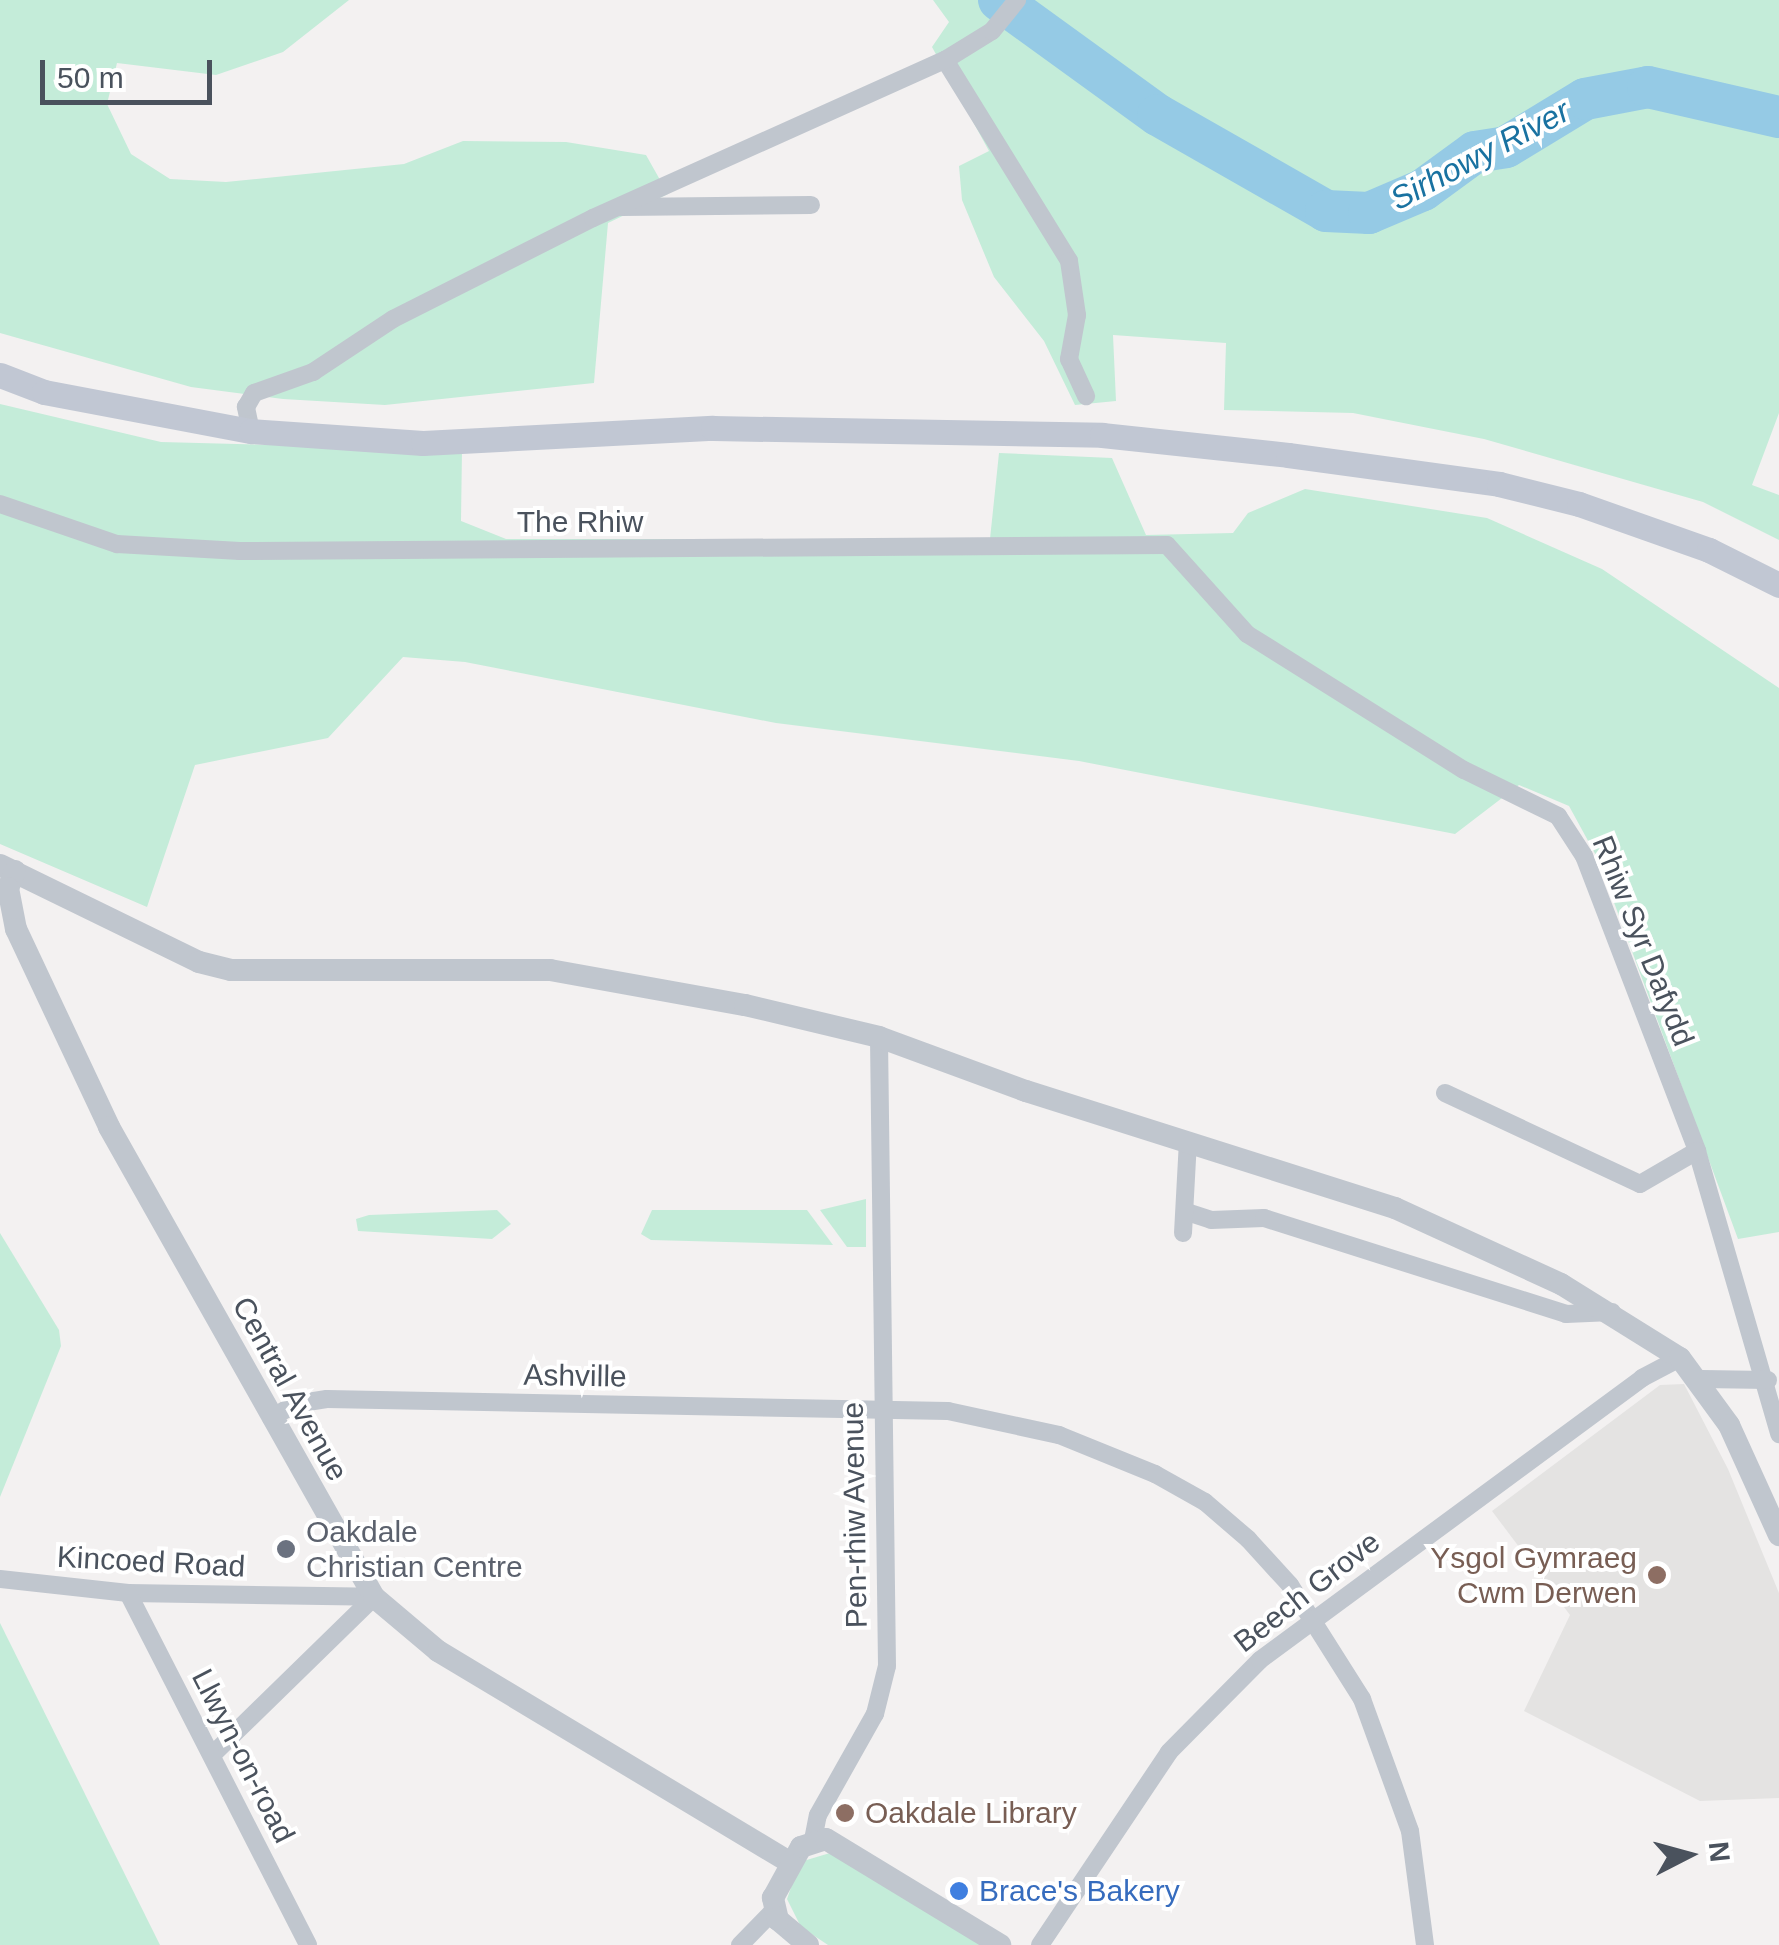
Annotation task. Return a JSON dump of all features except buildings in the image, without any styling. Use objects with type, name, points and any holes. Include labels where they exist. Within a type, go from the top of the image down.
[{"type":"main road","points":[[0,375],[44,392],[250,431],[423,443],[713,428],[1102,435],[1499,484],[1646,526],[1779,585]]},
{"type":"street","points":[[250,431],[246,407],[254,394],[313,372],[392,320],[616,207],[945,60],[992,31],[1017,0]]},
{"type":"street","points":[[945,60],[1069,261],[1078,314],[1069,359],[1086,396]]},
{"type":"street","points":[[616,207],[811,205]]},
{"type":"street","name":"The Rhiw","points":[[0,504],[117,544],[240,551],[1167,545]]},
{"type":"street","name":"Rhiw Syr Dafydd","points":[[1167,545],[1247,634],[1464,770],[1558,816],[1584,856],[1697,1152],[1768,1380],[1779,1434]]},
{"type":"street","points":[[7,868],[200,962],[231,970],[550,970],[745,1004],[879,1037],[1395,1208],[1612,1312],[1680,1358],[1702,1379],[1779,1535]]},
{"type":"street","name":"Central Avenue","points":[[7,868],[16,929],[109,1127],[374,1598],[438,1651],[789,1862]]},
{"type":"street","name":"Pen-rhiw Avenue","points":[[740,1945],[774,1910],[776,1884],[789,1862],[813,1840],[818,1814],[883,1692],[879,1037]]},
{"type":"street","points":[[1445,1093],[1640,1184],[1697,1152]]},
{"type":"street","points":[[1183,1233],[1188,1142]]},
{"type":"street","points":[[1187,1212],[1211,1220],[1264,1218],[1566,1314],[1612,1312]]},
{"type":"street","name":"Beech Grove","points":[[1040,1945],[1169,1752],[1260,1660],[1642,1378],[1680,1358]]},
{"type":"street","points":[[1702,1379],[1768,1380]]},
{"type":"street","name":"Ashville","points":[[271,1418],[295,1404],[327,1399],[883,1409],[1004,1421],[1155,1474],[1205,1502],[1248,1540],[1312,1618],[1362,1699],[1399,1790],[1424,1945]]},
{"type":"street","name":"Kincoed Road","points":[[0,1579],[128,1593],[374,1598]]},
{"type":"street","name":"Llwyn-on-road","points":[[128,1593],[308,1945]]},
{"type":"street","points":[[212,1755],[374,1598]]},
{"type":"street","points":[[813,1840],[840,1844],[1000,1945]]},
{"type":"street","points":[[774,1910],[808,1945]]},
{"type":"shaded area","name":"Ysgol Gymraeg Cwm Derwen","points":[[1684,1384],[1728,1469],[1779,1593],[1779,1798],[1700,1801],[1524,1711],[1570,1615],[1492,1511],[1660,1385]]},
{"type":"green space","points":[[0,0],[349,0],[283,52],[216,75],[117,63],[107,104],[131,154],[170,179],[226,182],[404,164],[463,141],[566,142],[646,155],[668,194],[608,223],[594,383],[385,405],[283,399],[191,387],[0,333]]},
{"type":"green space","points":[[933,0],[1779,0],[1779,413],[1752,485],[1779,495],[1779,540],[1703,502],[1484,439],[1353,413],[1224,410],[1226,343],[1113,335],[1116,401],[1075,405],[1044,341],[994,277],[962,200],[959,166],[989,151],[932,47],[949,22]]},
{"type":"green space","points":[[0,404],[161,442],[462,450],[461,521],[506,539],[990,539],[999,453],[1112,458],[1146,535],[1233,533],[1248,513],[1305,489],[1487,518],[1602,569],[1779,688],[1779,1232],[1738,1239],[1598,859],[1569,806],[1519,785],[1455,834],[1079,761],[776,723],[465,662],[403,657],[328,738],[195,765],[147,907],[0,844]]},
{"type":"green space","points":[[866,1199],[866,1247],[847,1247],[820,1210]]},
{"type":"green space","points":[[497,1210],[511,1224],[492,1239],[358,1231],[356,1219],[369,1215]]},
{"type":"green space","points":[[652,1210],[807,1210],[833,1245],[651,1240],[641,1234]]},
{"type":"green space","points":[[0,1233],[59,1330],[61,1346],[0,1497]]},
{"type":"green space","points":[[0,1623],[160,1945],[0,1945]]},
{"type":"green space","points":[[830,1853],[984,1945],[828,1945],[801,1927],[787,1899],[800,1862]]},
{"type":"waterway","name":"Sirhowy River","points":[[999,0],[1158,115],[1326,211],[1369,213],[1423,190],[1475,152],[1506,147],[1585,99],[1648,87],[1779,117]]},
{"type":"place","name":"Oakdale Christian Centre","points":[[286,1549]]},
{"type":"place","name":"Ysgol Gymraeg Cwm Derwen","points":[[1657,1575]]},
{"type":"place","name":"Oakdale Library","points":[[845,1813]]},
{"type":"place","name":"Brace's Bakery","points":[[959,1891]]}]
